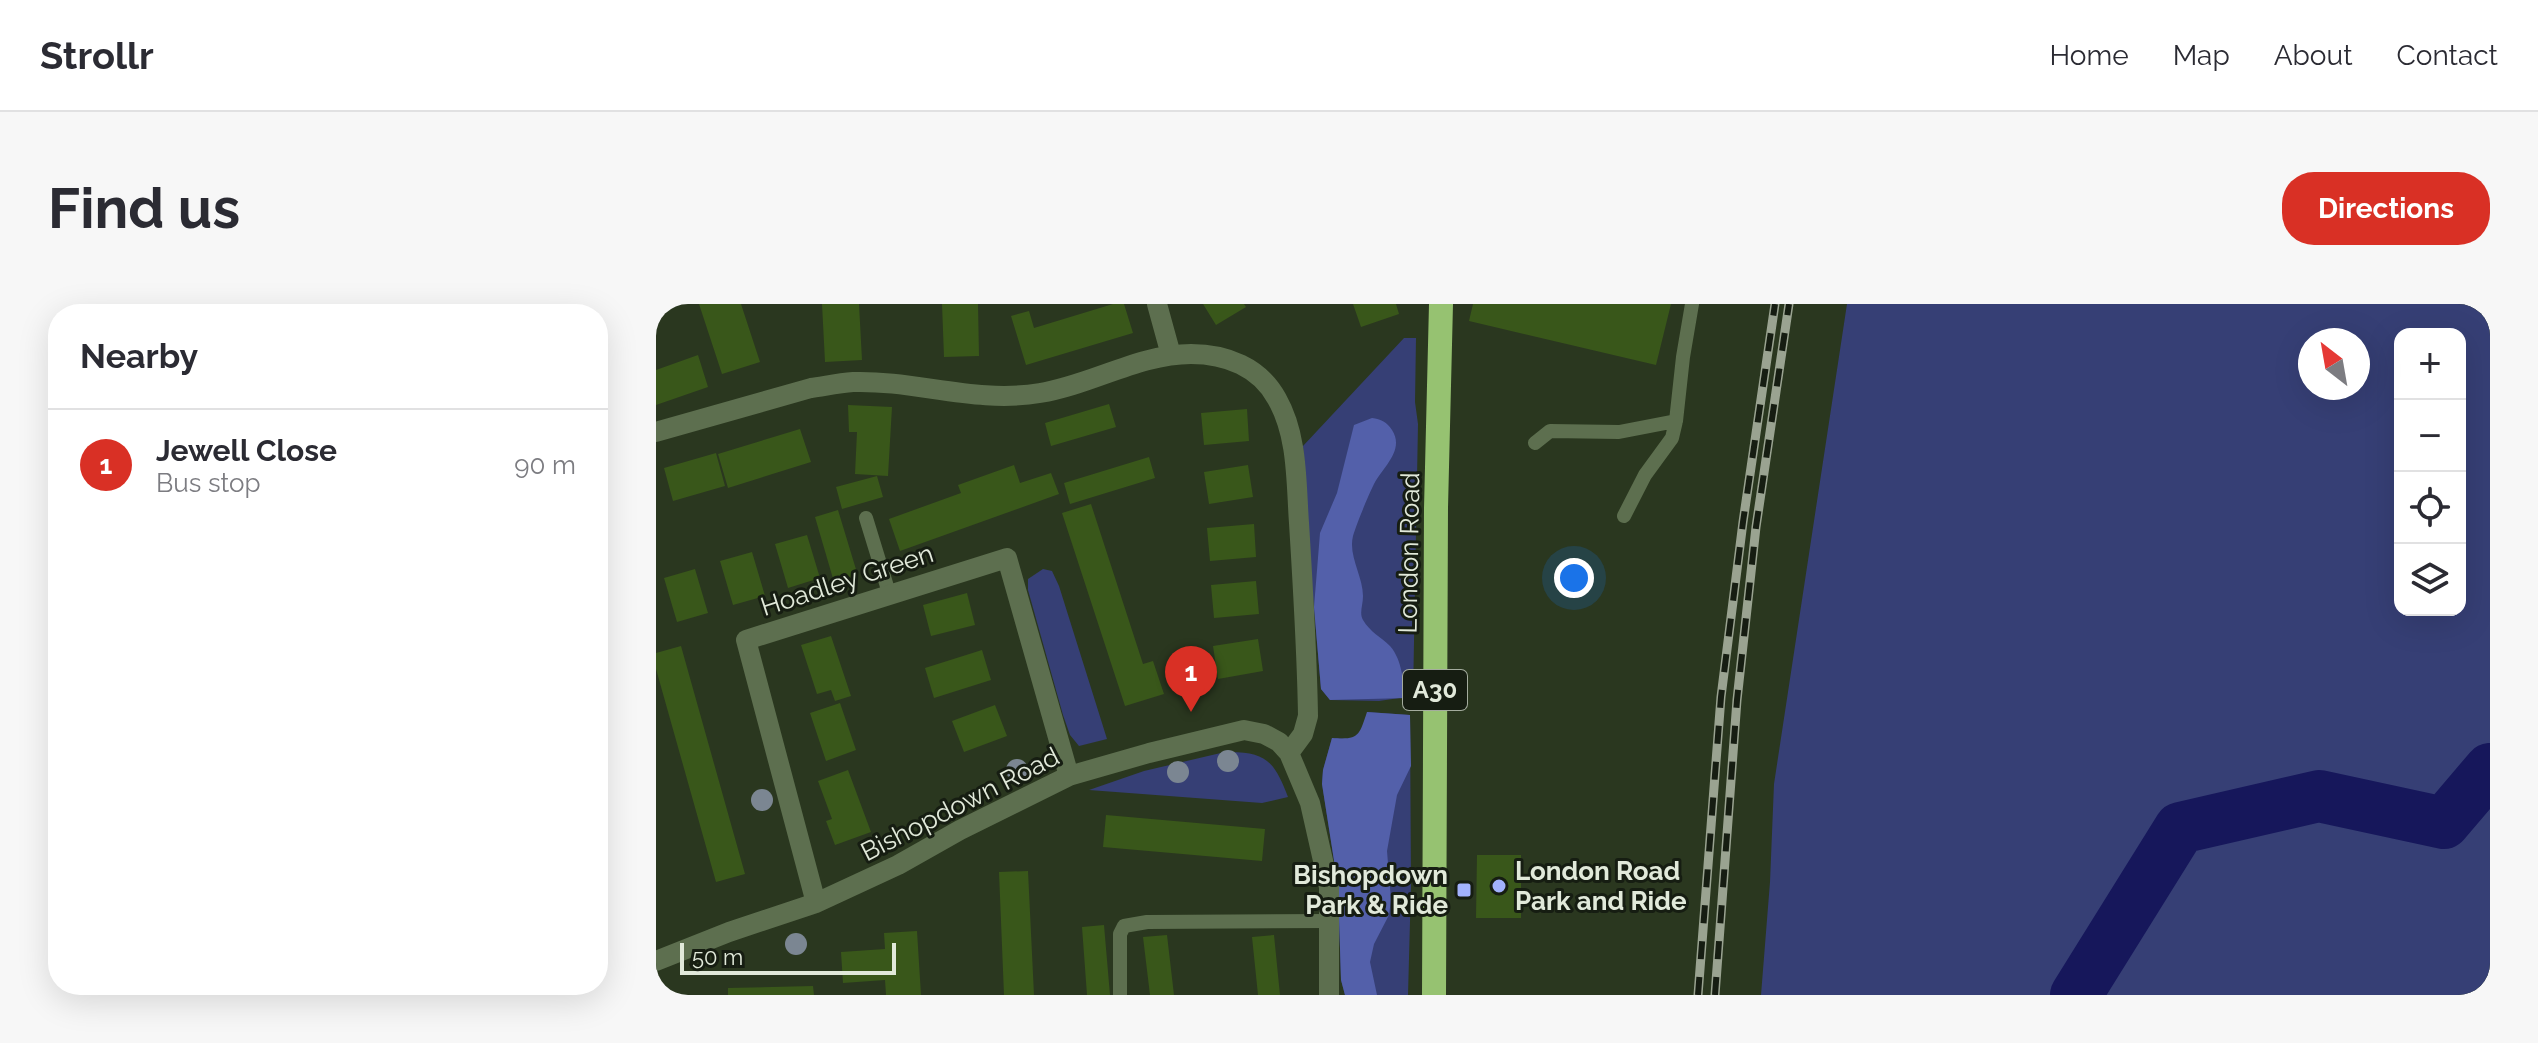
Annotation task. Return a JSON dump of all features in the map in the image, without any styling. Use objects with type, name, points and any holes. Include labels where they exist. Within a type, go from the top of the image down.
[{"type":"highway","name":"London Road","points":[[1434,995],[1436,508],[1441,304]]},
{"type":"street","points":[[1157,304],[1171,355]]},
{"type":"street","points":[[656,432],[833,384],[883,384],[983,395],[1019,395],[1070,385],[1171,355],[1215,355],[1253,371],[1277,397],[1287,419],[1293,445],[1308,716],[1303,734],[1289,753],[1307,795],[1329,887],[1329,995]]},
{"type":"street","name":"Hoadley Green","points":[[816,903],[746,640],[1007,558],[1069,776]]},
{"type":"street","name":"Bishopdown Road","points":[[656,961],[816,903],[898,865],[960,830],[1069,776],[1162,749],[1244,730],[1264,734],[1279,742],[1289,753]]},
{"type":"lane","points":[[1624,516],[1645,475],[1672,438],[1692,304]]},
{"type":"lane","points":[[1535,443],[1550,431],[1619,432],[1676,421]]},
{"type":"lane","points":[[866,518],[889,593]]},
{"type":"lane","points":[[1120,995],[1120,934],[1124,926],[1147,922],[1329,921]]},
{"type":"shaded area","points":[[1847,304],[2490,304],[2490,995],[1761,995],[1774,784]]},
{"type":"shaded area","points":[[1404,338],[1416,338],[1415,402],[1418,424],[1413,696],[1379,701],[1330,700],[1321,689],[1303,446]]},
{"type":"shaded area","points":[[1372,418],[1388,425],[1396,444],[1363,510],[1353,536],[1352,551],[1362,588],[1362,617],[1394,652],[1407,698],[1330,700],[1321,689],[1314,607],[1320,533],[1337,493],[1354,425]]},
{"type":"shaded area","points":[[1043,569],[1052,571],[1059,586],[1107,739],[1079,746],[1070,735],[1028,590],[1028,579]]},
{"type":"shaded area","points":[[1367,712],[1410,715],[1408,995],[1345,995],[1341,980],[1338,886],[1322,784],[1323,770],[1332,738],[1365,740]]},
{"type":"shaded area","points":[[1367,712],[1410,715],[1411,766],[1397,795],[1387,851],[1391,900],[1389,915],[1374,944],[1370,962],[1377,995],[1345,995],[1341,980],[1338,886],[1322,784],[1323,770],[1332,738],[1357,735]]},
{"type":"shaded area","points":[[1225,752],[1250,754],[1267,761],[1278,775],[1288,797],[1262,803],[1089,790],[1144,771]]},
{"type":"building","points":[[699,304],[741,304],[760,362],[722,374]]},
{"type":"building","points":[[822,304],[859,304],[862,360],[825,362]]},
{"type":"building","points":[[942,304],[978,304],[979,356],[944,357]]},
{"type":"building","points":[[1113,304],[1124,304],[1133,333],[1026,365],[1011,316],[1029,311],[1034,328]]},
{"type":"building","points":[[1203,304],[1244,304],[1246,307],[1216,325]]},
{"type":"building","points":[[1353,304],[1396,304],[1399,314],[1361,327]]},
{"type":"building","points":[[1473,304],[1671,304],[1656,365],[1469,321]]},
{"type":"building","points":[[698,355],[708,387],[656,405],[656,370]]},
{"type":"building","points":[[1109,404],[1116,427],[1051,446],[1045,423]]},
{"type":"building","points":[[848,405],[892,407],[888,476],[855,474],[857,432],[849,432]]},
{"type":"building","points":[[1247,409],[1249,441],[1204,445],[1201,413]]},
{"type":"building","points":[[800,429],[811,462],[728,488],[718,454]]},
{"type":"building","points":[[716,453],[725,486],[673,501],[664,468]]},
{"type":"building","points":[[1149,457],[1155,478],[1070,504],[1064,483]]},
{"type":"building","points":[[1014,465],[1020,483],[1051,473],[1059,494],[900,551],[889,519],[961,493],[958,485]]},
{"type":"building","points":[[1248,465],[1253,497],[1209,504],[1204,472]]},
{"type":"building","points":[[877,476],[883,497],[842,509],[836,487]]},
{"type":"building","points":[[1091,504],[1143,664],[1153,661],[1164,694],[1125,706],[1062,513]]},
{"type":"building","points":[[838,510],[858,576],[834,582],[815,517]]},
{"type":"building","points":[[1254,524],[1256,557],[1210,561],[1207,528]]},
{"type":"building","points":[[807,535],[820,578],[788,588],[775,544]]},
{"type":"building","points":[[752,552],[765,596],[733,605],[720,561]]},
{"type":"building","points":[[695,569],[708,613],[677,622],[664,578]]},
{"type":"building","points":[[1256,581],[1259,614],[1214,618],[1211,585]]},
{"type":"building","points":[[967,593],[975,625],[931,636],[923,605]]},
{"type":"building","points":[[831,636],[851,696],[835,701],[831,690],[817,694],[801,645]]},
{"type":"building","points":[[1258,639],[1263,671],[1218,679],[1213,646]]},
{"type":"building","points":[[681,646],[745,874],[716,882],[656,669],[656,653]]},
{"type":"building","points":[[982,650],[991,680],[934,698],[925,668]]},
{"type":"building","points":[[840,703],[856,750],[826,761],[810,713]]},
{"type":"building","points":[[995,705],[1007,736],[964,752],[952,721]]},
{"type":"building","points":[[848,770],[871,832],[835,845],[826,821],[832,819],[818,781]]},
{"type":"building","points":[[1106,815],[1265,829],[1262,861],[1103,847]]},
{"type":"building","name":"London Road Park and Ride","points":[[1477,855],[1521,855],[1521,918],[1476,918]]},
{"type":"building","points":[[1028,871],[1034,995],[1004,995],[999,872]]},
{"type":"building","points":[[1104,925],[1110,995],[1087,995],[1082,927]]},
{"type":"building","points":[[917,931],[921,995],[886,995],[885,980],[843,983],[841,952],[885,949],[884,933]]},
{"type":"building","points":[[1167,935],[1174,995],[1150,995],[1143,937]]},
{"type":"building","points":[[1274,935],[1280,995],[1258,995],[1252,937]]},
{"type":"building","points":[[813,986],[814,995],[728,995],[728,988]]},
{"type":"waterway","points":[[2076,995],[2180,828],[2319,796],[2444,823],[2490,769]]},
{"type":"railway","points":[[1698,995],[1721,697],[1775,304]]},
{"type":"railway","points":[[1715,995],[1737,700],[1756,527],[1789,304]]},
{"type":"place","name":"Jewell Close","points":[[1191,712]]},
{"type":"place","name":"London Road Park and Ride","points":[[1499,886]]},
{"type":"place","name":"Bishopdown Park & Ride","points":[[1464,890]]}]
